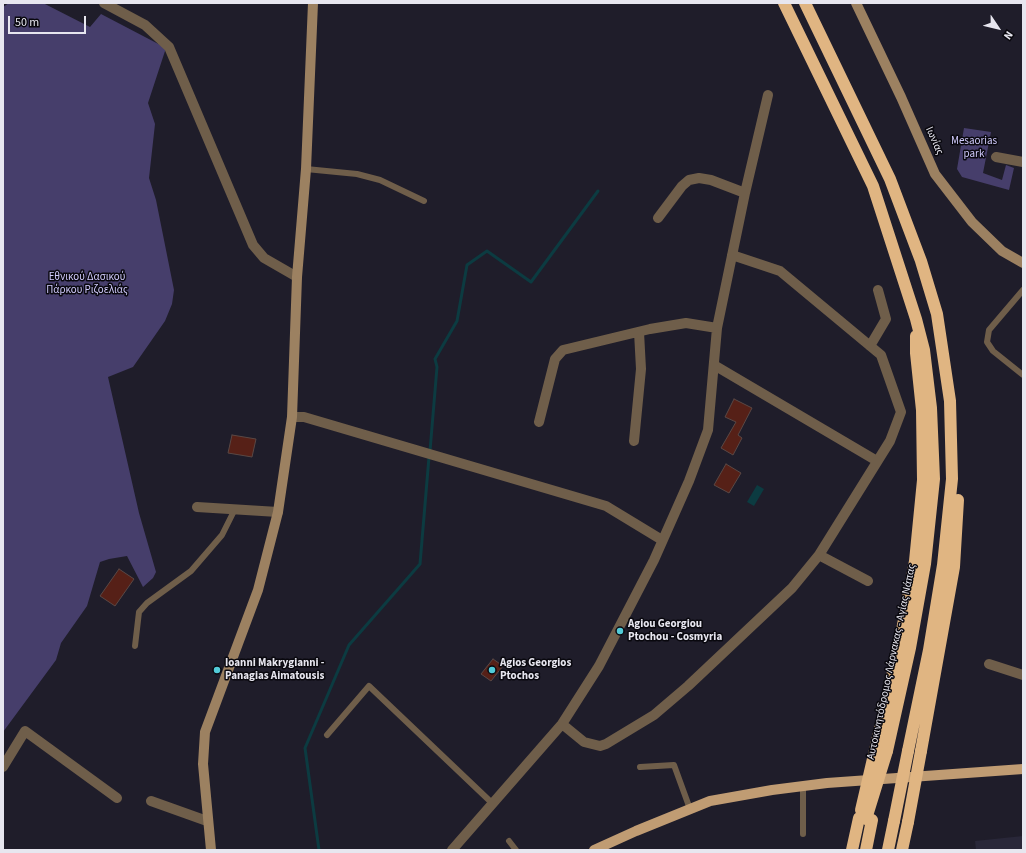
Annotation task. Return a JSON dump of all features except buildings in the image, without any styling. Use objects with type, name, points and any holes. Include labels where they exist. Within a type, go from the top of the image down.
[{"type":"highway","points":[[784,3],[873,186],[916,319],[916,353],[922,410],[923,480],[915,561],[898,646],[881,750],[866,819],[857,850]]},
{"type":"highway","points":[[805,3],[890,179],[921,261],[947,350],[956,400],[960,477],[954,567],[902,850]]},
{"type":"highway","points":[[888,850],[929,650],[942,573],[952,479],[950,401],[936,314]]},
{"type":"highway","points":[[852,850],[866,819]]},
{"type":"highway","points":[[866,819],[866,850]]},
{"type":"main road","points":[[211,850],[207,821],[203,764],[205,732],[258,590],[278,512],[292,417],[297,276],[306,168],[313,3]]},
{"type":"main road","name":"Ιωνίας","points":[[856,3],[901,96],[935,174],[972,222],[1002,251],[1023,263]]},
{"type":"main road","points":[[594,850],[710,801],[803,786],[1023,769]]},
{"type":"street","points":[[104,3],[145,25],[170,47],[253,245],[264,258],[297,276]]},
{"type":"street","points":[[452,850],[562,724],[599,666],[654,560],[689,481],[708,430],[717,328],[745,193],[768,95]]},
{"type":"street","points":[[996,157],[1023,162]]},
{"type":"street","points":[[658,218],[682,186],[689,180],[699,178],[711,180],[745,193]]},
{"type":"street","points":[[562,724],[584,742],[600,746],[606,744],[654,715],[688,686],[792,588],[819,555],[890,441],[901,412],[881,355],[780,271],[732,255]]},
{"type":"street","points":[[870,346],[886,319],[878,290]]},
{"type":"street","points":[[539,422],[555,358],[562,350],[639,332],[686,323],[717,328]]},
{"type":"street","points":[[634,441],[641,369],[639,332]]},
{"type":"street","points":[[714,365],[877,461]]},
{"type":"street","points":[[292,417],[304,417],[606,506],[662,540]]},
{"type":"street","points":[[197,507],[278,512]]},
{"type":"street","points":[[819,555],[868,581]]},
{"type":"street","points":[[989,664],[1023,675]]},
{"type":"street","points":[[3,767],[25,730],[117,798]]},
{"type":"street","points":[[151,801],[207,821]]},
{"type":"lane","points":[[306,168],[357,174],[380,180],[424,201]]},
{"type":"lane","points":[[1023,290],[989,330],[987,342],[993,351],[1023,375]]},
{"type":"lane","points":[[135,646],[139,612],[147,604],[191,571],[222,534],[235,509]]},
{"type":"lane","points":[[328,735],[370,686],[492,804]]},
{"type":"lane","points":[[640,766],[674,764],[690,809]]},
{"type":"lane","points":[[803,786],[803,834]]},
{"type":"lane","points":[[509,841],[516,850]]},
{"type":"shaded area","points":[[757,485],[764,489],[754,506],[747,502]]},
{"type":"shaded area","points":[[1023,836],[1023,850],[976,850],[975,841]]},
{"type":"green space","name":"Εθνικού Δασικού Πάρκου Ριζοελιάς","points":[[9,3],[43,3],[90,27],[101,14],[166,48],[148,103],[155,124],[149,178],[156,200],[174,290],[172,304],[165,321],[133,367],[108,377],[139,513],[156,572],[153,578],[143,587],[127,556],[100,562],[87,606],[61,643],[56,660],[3,732],[3,7]]},
{"type":"green space","name":"Mesaorias park","points":[[964,128],[991,132],[983,173],[1002,180],[1006,165],[1014,168],[1009,190],[962,177],[957,169]]},
{"type":"waterway","points":[[430,451],[437,367],[435,359],[457,321],[467,265],[487,251],[531,282],[598,191]]},
{"type":"waterway","points":[[319,850],[305,748],[349,645],[420,564],[429,457]]},
{"type":"place","name":"Agiou Georgiou Ptochou - Cosmyria","points":[[620,631]]},
{"type":"place","name":"Ioanni Makrygianni - Panagias Aimatousis","points":[[217,670]]},
{"type":"place","name":"Agios Georgios Ptochos","points":[[492,670]]}]
